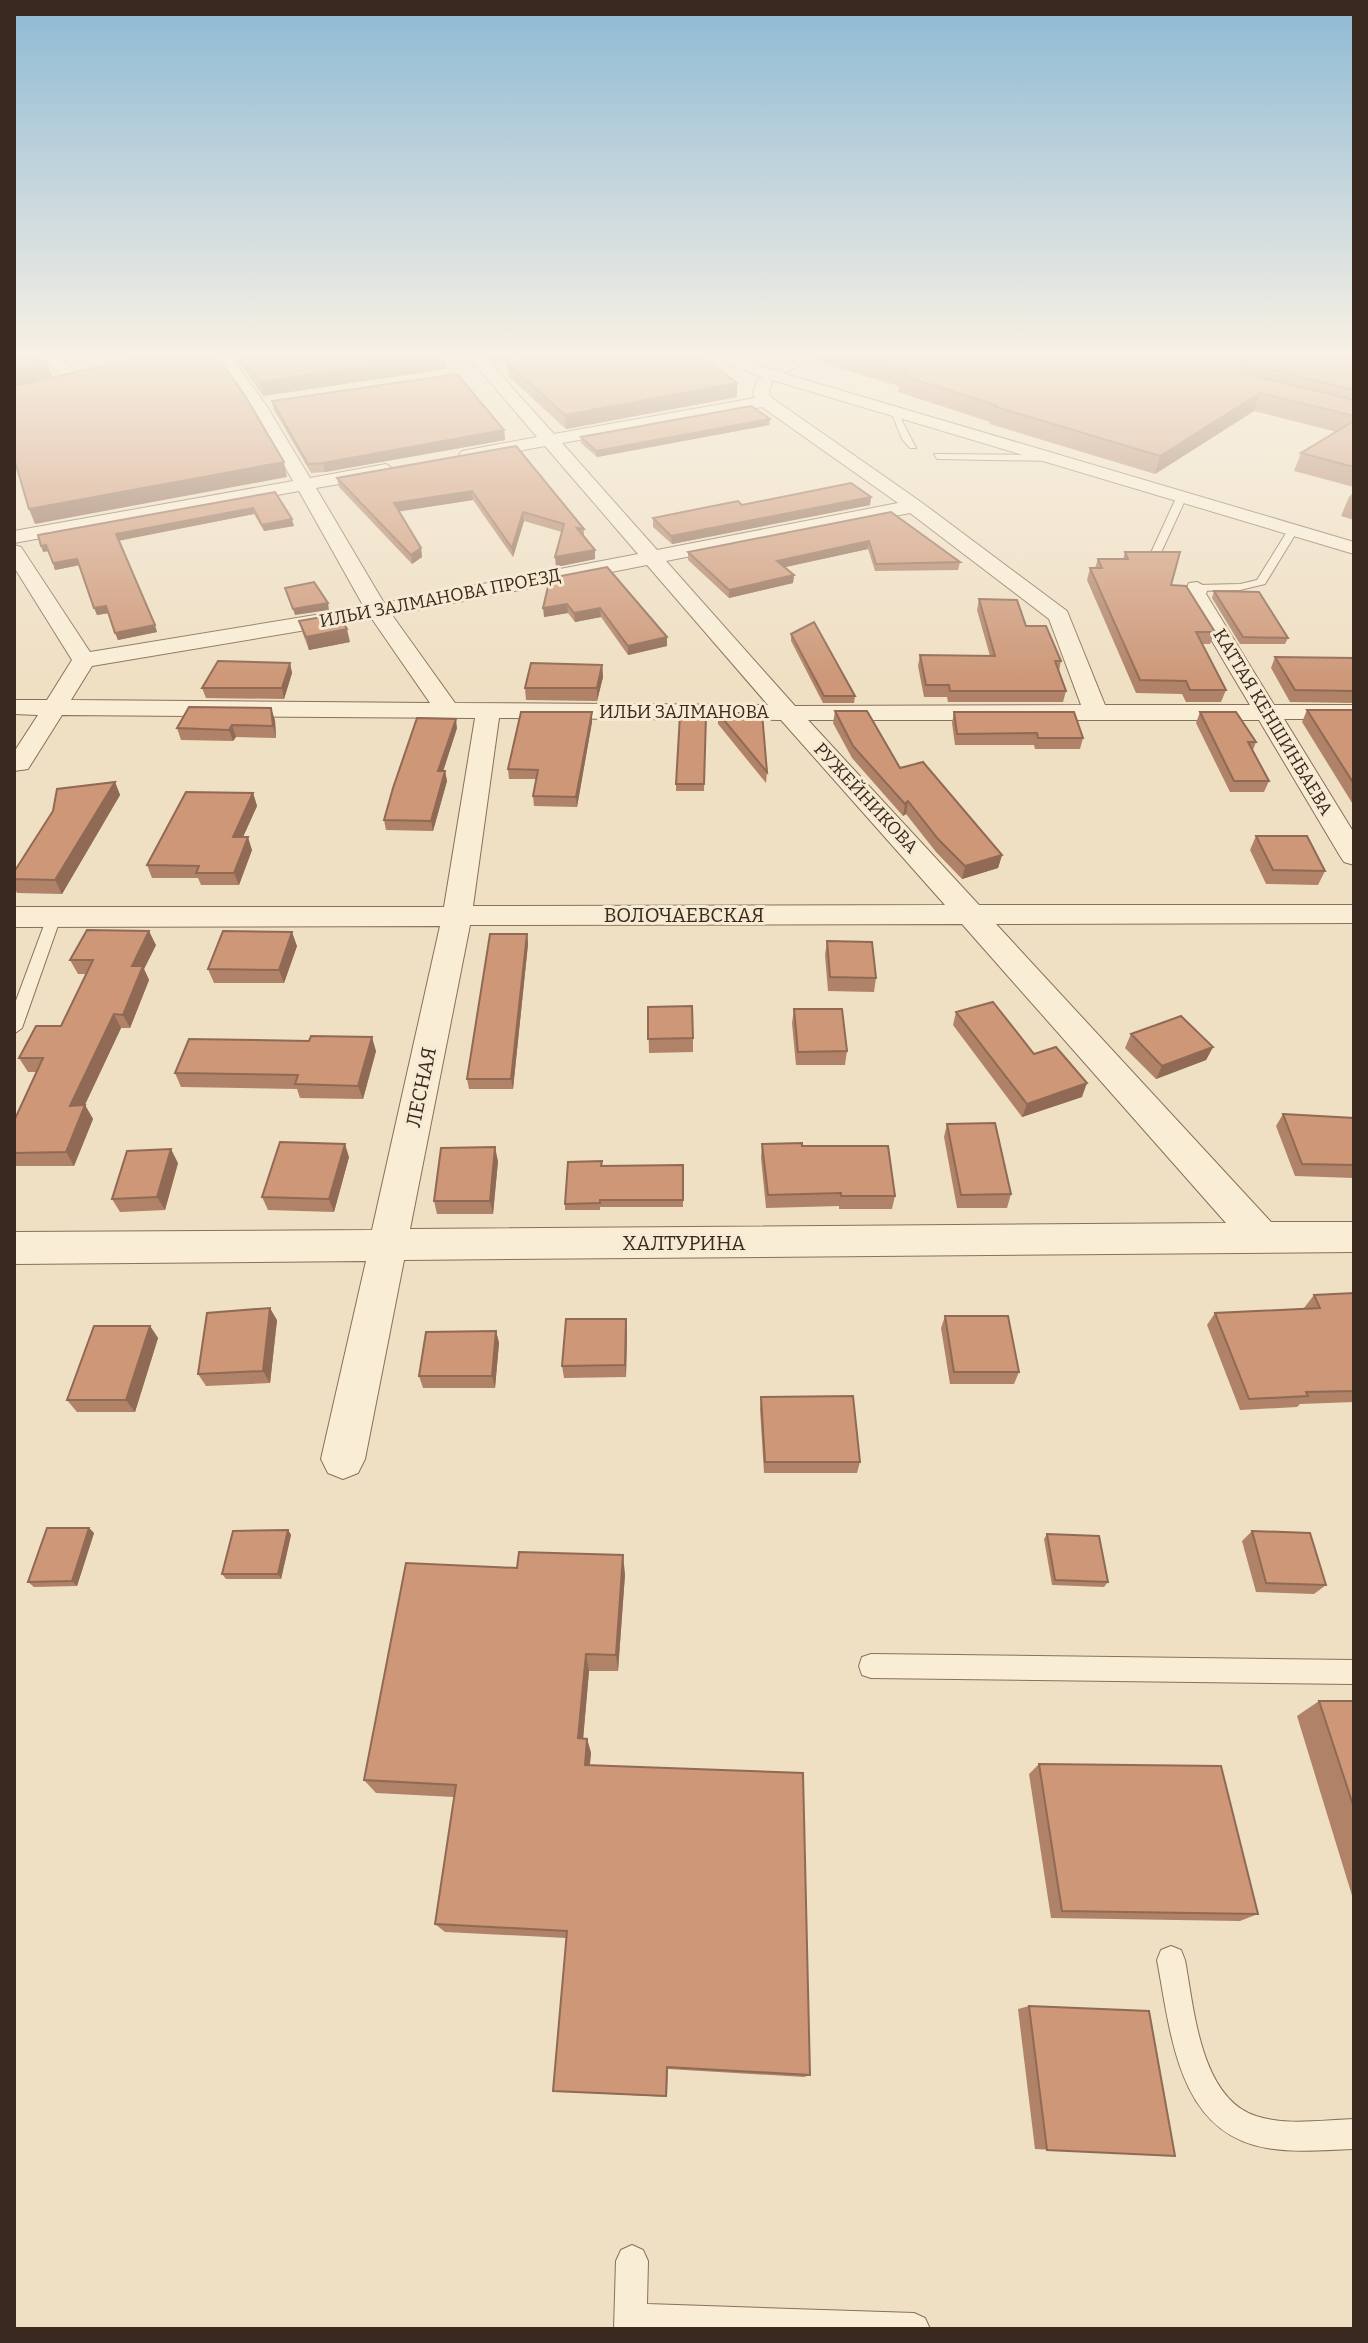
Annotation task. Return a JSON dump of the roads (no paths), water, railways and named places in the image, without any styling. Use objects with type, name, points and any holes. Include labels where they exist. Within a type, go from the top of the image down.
[{"type":"street","points":[[294,463],[378,611],[449,712]]},
{"type":"street","name":"РУЖЕЙНИКОВА","points":[[570,463],[788,713],[1262,1238]]},
{"type":"street","points":[[853,463],[1059,616],[1095,711]]},
{"type":"street","points":[[1070,463],[1354,548]]},
{"type":"street","points":[[14,537],[412,465]]},
{"type":"street","name":"ИЛЬИ ЗАЛМАНОВА ПРОЕЗД","points":[[84,660],[378,611],[914,506]]},
{"type":"street","points":[[14,551],[84,660],[19,764]]},
{"type":"street","name":"КАТТАЯ КЕНШИНБАЕВА","points":[[1197,588],[1195,594],[1354,856]]},
{"type":"street","name":"ИЛЬИ ЗАЛМАНОВА","points":[[14,707],[449,712],[1354,712]]},
{"type":"street","name":"ЛЕСНАЯ","points":[[343,1459],[457,916],[488,712]]},
{"type":"street","name":"ВОЛОЧАЕВСКАЯ","points":[[14,917],[1354,914]]},
{"type":"street","name":"ХАЛТУРИНА","points":[[14,1248],[1354,1237]]},
{"type":"lane","points":[[1154,557],[1182,496]]},
{"type":"lane","points":[[1197,588],[1240,587],[1261,582],[1293,530]]},
{"type":"lane","points":[[14,1028],[54,917]]},
{"type":"lane","points":[[871,1666],[1354,1672]]},
{"type":"lane","points":[[1171,1960],[1194,2064],[1207,2096],[1225,2115],[1245,2128],[1270,2133],[1354,2134]]},
{"type":"lane","points":[[632,2261],[630,2324],[914,2329]]}]
